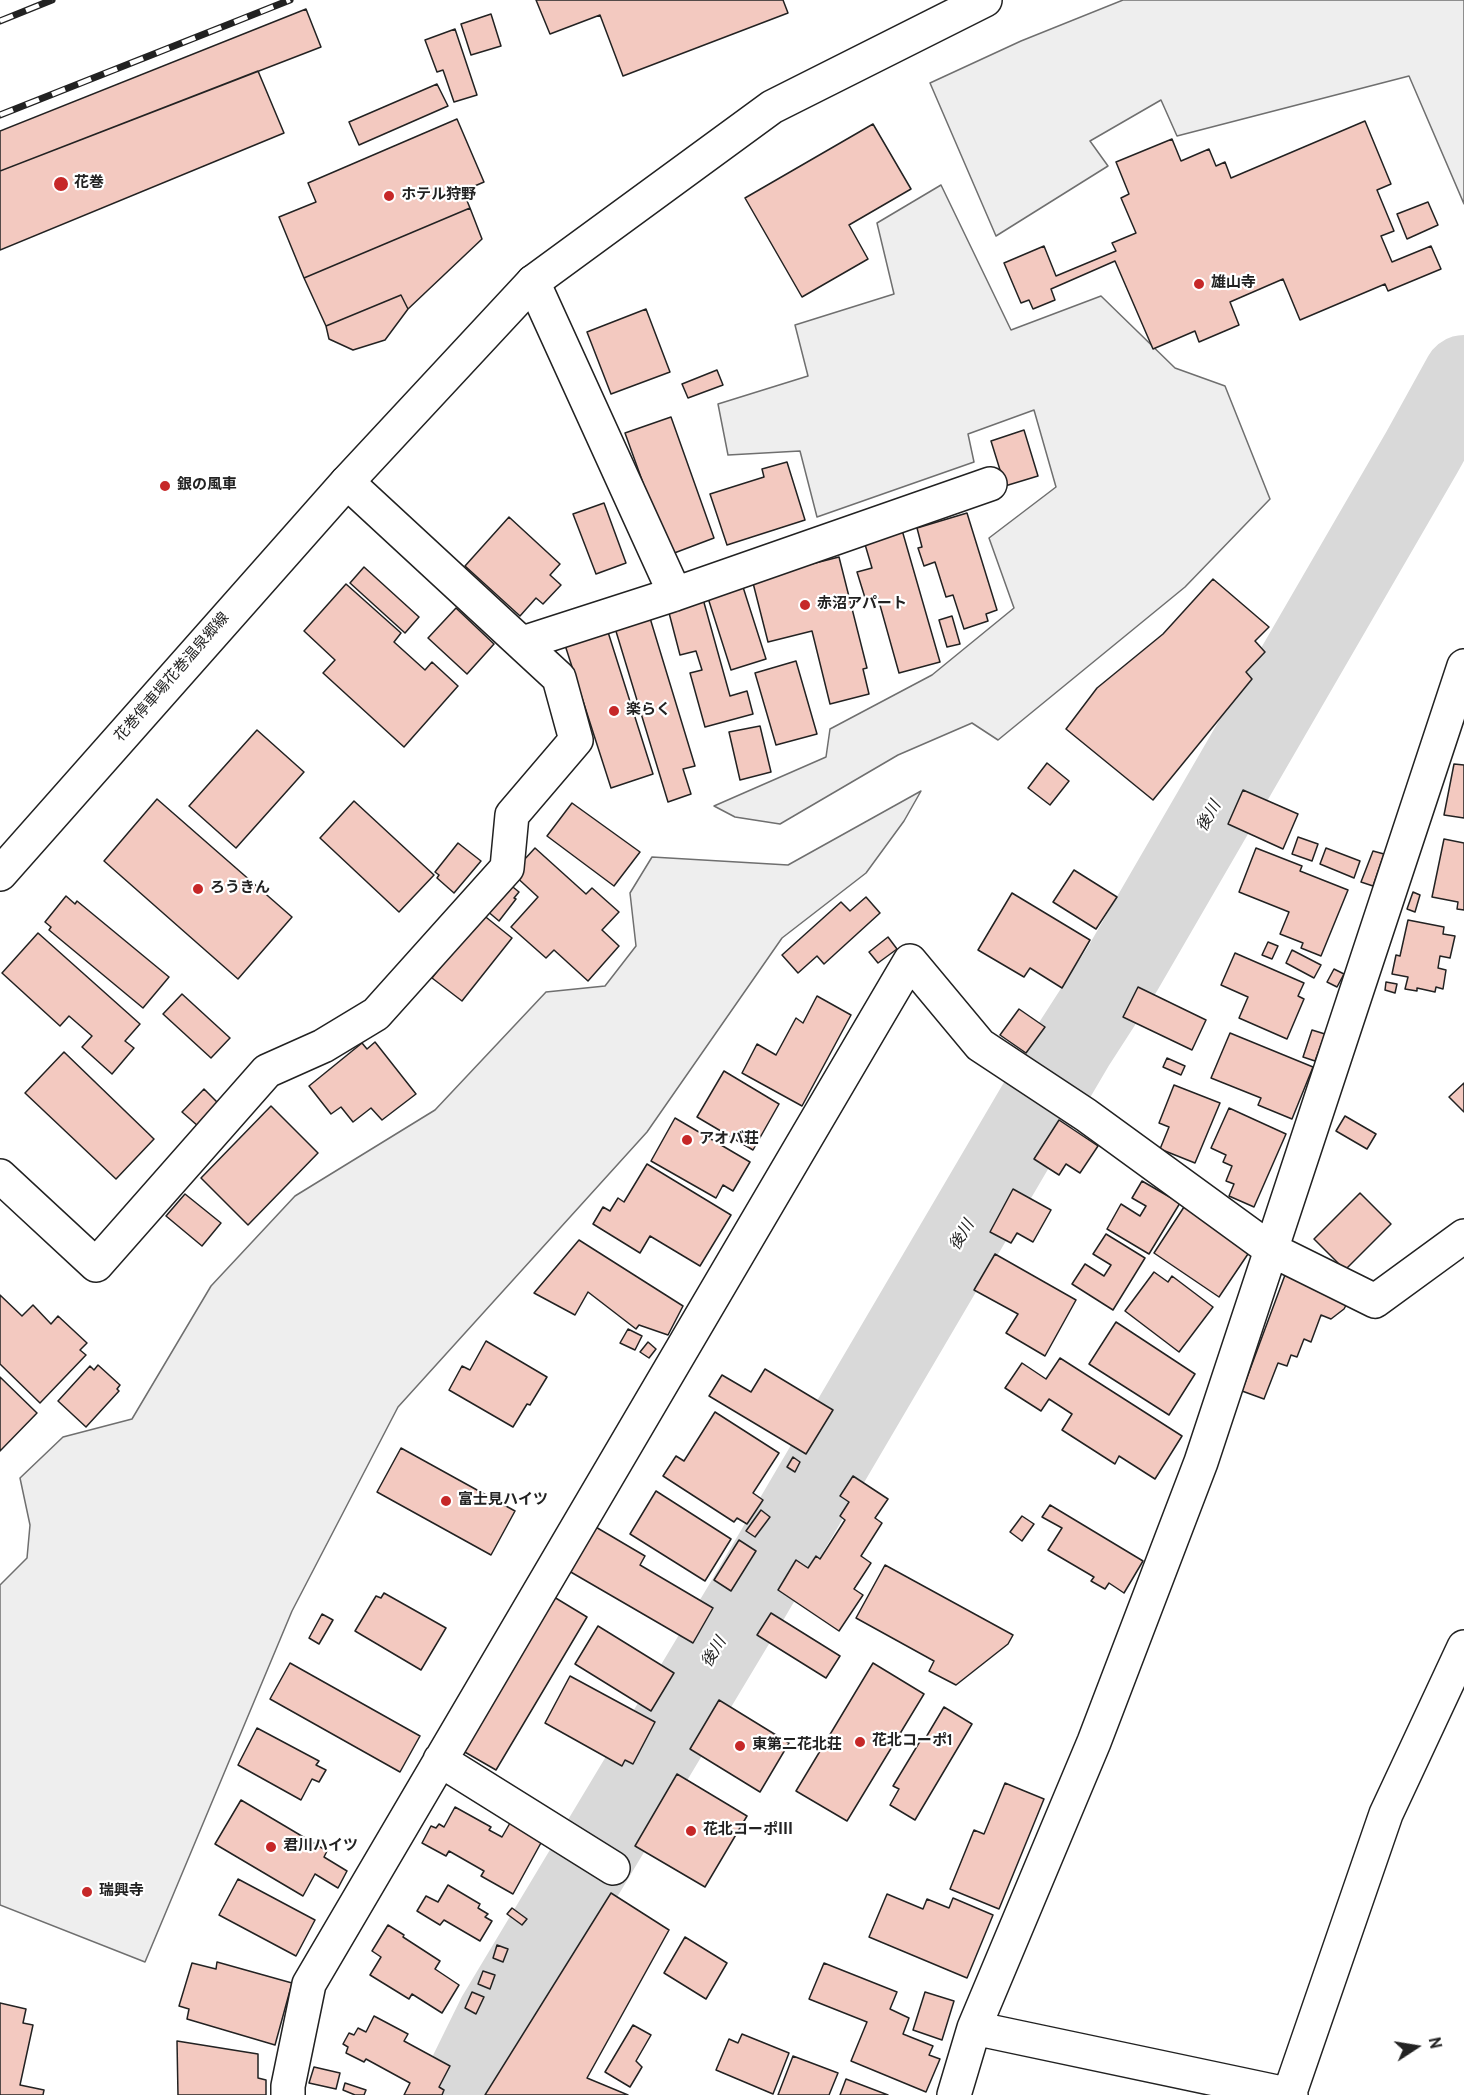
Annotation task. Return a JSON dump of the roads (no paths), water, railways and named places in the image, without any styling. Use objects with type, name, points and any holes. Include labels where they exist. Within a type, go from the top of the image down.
[{"type":"street","name":"花巻停車場花巻温泉郷線","points":[[0,874],[346,482],[532,282],[772,107],[985,0]]},
{"type":"street","points":[[532,282],[675,594]]},
{"type":"street","points":[[0,1176],[96,1265],[267,1071],[323,1046],[376,1014],[507,868],[512,815],[576,740],[559,678],[346,482]]},
{"type":"street","points":[[523,643],[675,594],[990,484]]},
{"type":"street","points":[[954,2095],[974,2028],[1095,1742],[1197,1473],[1464,666]]},
{"type":"street","points":[[288,2095],[309,1984],[910,961],[980,1045],[1086,1115],[1270,1249],[1375,1300],[1464,1236]]},
{"type":"street","points":[[974,2028],[1290,2095],[1386,1814],[1464,1647]]},
{"type":"street","points":[[440,1760],[613,1868]]},
{"type":"waterway","name":"後川","points":[[463,2095],[469,2075],[498,2016],[747,1601],[1074,1044],[1123,968],[1464,376]]},
{"type":"railway","points":[[0,21],[52,0]]},
{"type":"railway","points":[[0,115],[290,0]]},
{"type":"place","name":"花巻","points":[[61,184]]},
{"type":"place","name":"ホテル狩野","points":[[389,196]]},
{"type":"place","name":"雄山寺","points":[[1199,284]]},
{"type":"place","name":"銀の風車","points":[[165,486]]},
{"type":"place","name":"赤沼アパート","points":[[805,605]]},
{"type":"place","name":"楽らく","points":[[614,711]]},
{"type":"place","name":"ろうきん","points":[[198,889]]},
{"type":"place","name":"アオバ荘","points":[[687,1140]]},
{"type":"place","name":"富士見ハイツ","points":[[446,1501]]},
{"type":"place","name":"花北コーポ1","points":[[860,1742]]},
{"type":"place","name":"東第二花北荘","points":[[740,1746]]},
{"type":"place","name":"花北コーポⅢ","points":[[691,1831]]},
{"type":"place","name":"君川ハイツ","points":[[271,1847]]},
{"type":"place","name":"瑞興寺","points":[[87,1892]]}]
